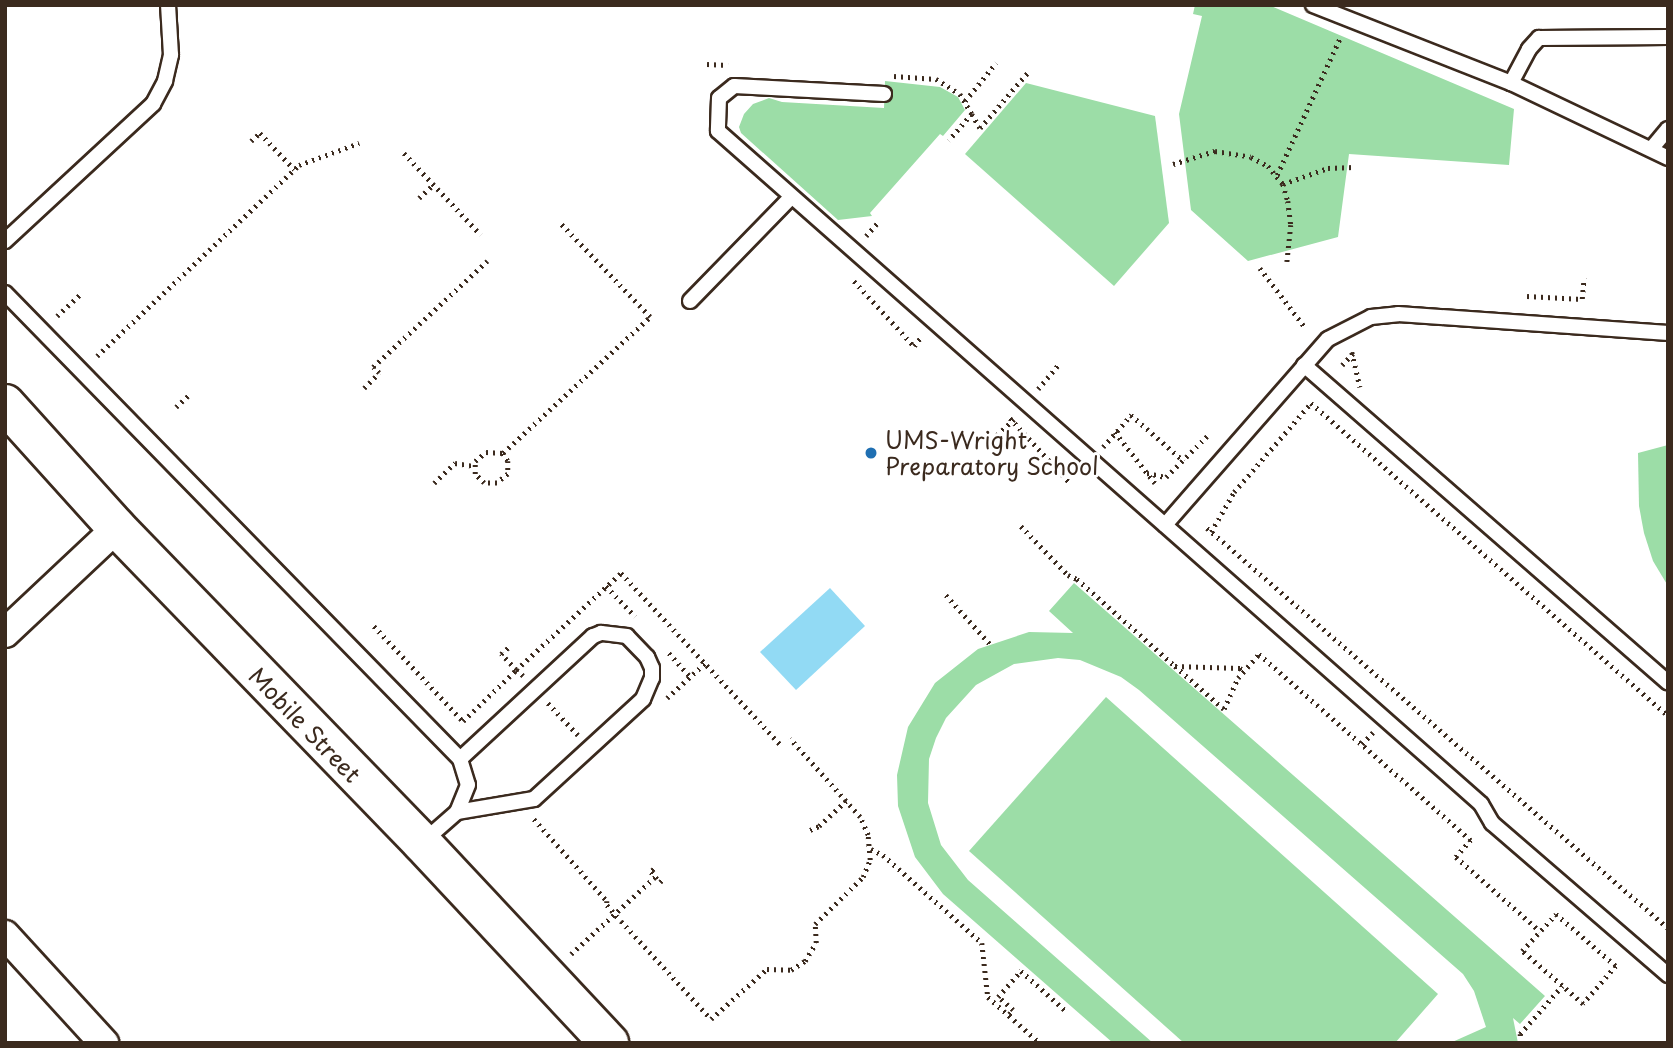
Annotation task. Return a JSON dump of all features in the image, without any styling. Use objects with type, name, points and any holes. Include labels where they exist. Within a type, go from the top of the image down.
[{"type":"street","name":"Mobile Street","points":[[5,404],[117,528],[422,843],[609,1043]]},
{"type":"street","points":[[5,633],[117,528]]},
{"type":"street","points":[[5,935],[104,1043]]},
{"type":"lane","points":[[5,241],[153,104],[165,81],[171,55],[168,5]]},
{"type":"lane","points":[[1313,5],[1347,10],[1652,148],[1668,158]]},
{"type":"lane","points":[[1511,83],[1529,49],[1539,38],[1668,37]]},
{"type":"lane","points":[[884,94],[734,86],[719,98],[718,131],[1481,804],[1492,823],[1668,975]]},
{"type":"lane","points":[[1652,148],[1668,129]]},
{"type":"lane","points":[[691,302],[792,197]]},
{"type":"lane","points":[[5,293],[460,759],[468,785],[457,812],[422,843]]},
{"type":"lane","points":[[1164,525],[1304,365],[1341,330],[1371,317],[1398,314],[1668,333]]},
{"type":"lane","points":[[1304,365],[1668,683]]},
{"type":"lane","points":[[457,812],[534,799],[643,699],[649,690],[652,668],[642,650],[627,636],[601,633],[586,640],[460,759]]},
{"type":"path","points":[[1277,176],[1343,32]]},
{"type":"path","points":[[965,101],[996,63]]},
{"type":"path","points":[[972,114],[980,128],[1029,71]]},
{"type":"path","points":[[251,141],[260,133],[294,169]]},
{"type":"path","points":[[97,356],[294,169],[359,143]]},
{"type":"path","points":[[1173,164],[1203,153],[1228,152],[1259,160],[1283,184],[1291,225],[1287,262]]},
{"type":"path","points":[[404,153],[481,235]]},
{"type":"path","points":[[1283,184],[1328,168],[1354,167]]},
{"type":"path","points":[[419,198],[434,184]]},
{"type":"path","points":[[863,240],[878,221]]},
{"type":"path","points":[[503,453],[508,461],[508,474],[497,483],[484,483],[475,474],[475,466],[486,452],[503,453],[650,317],[560,223]]},
{"type":"path","points":[[364,388],[379,373],[373,367],[487,261]]},
{"type":"path","points":[[1260,268],[1304,326]]},
{"type":"path","points":[[1527,296],[1582,299],[1584,278]]},
{"type":"path","points":[[57,316],[82,293]]},
{"type":"path","points":[[876,305],[914,346],[921,337]]},
{"type":"path","points":[[1342,365],[1353,353]]},
{"type":"path","points":[[1036,391],[1060,363]]},
{"type":"path","points":[[176,407],[190,394]]},
{"type":"path","points":[[1315,396],[1234,492],[1209,530],[1668,928]]},
{"type":"path","points":[[1311,403],[1668,715]]},
{"type":"path","points":[[1155,484],[1115,432],[1131,415],[1184,461]]},
{"type":"path","points":[[997,435],[1012,422]]},
{"type":"path","points":[[1147,473],[1167,477],[1207,436]]},
{"type":"path","points":[[434,484],[455,463],[475,466]]},
{"type":"path","points":[[1021,526],[1068,575],[1077,579],[1224,709],[1244,671],[1259,654],[1471,840],[1456,857],[1540,932]]},
{"type":"path","points":[[374,626],[463,721],[621,573],[782,746]]},
{"type":"path","points":[[946,595],[990,644]]},
{"type":"path","points":[[511,645],[501,654],[590,748]]},
{"type":"path","points":[[1269,663],[1274,657]]},
{"type":"path","points":[[1175,666],[1240,668],[1244,671]]},
{"type":"path","points":[[1362,744],[1376,729]]},
{"type":"path","points":[[533,820],[711,1018],[767,969],[791,970],[805,961],[816,943],[815,924],[863,877],[870,860],[871,849],[860,817],[790,739]]},
{"type":"path","points":[[1393,772],[1400,764]]},
{"type":"path","points":[[810,830],[819,826],[845,801]]},
{"type":"path","points":[[553,843],[559,838]]},
{"type":"path","points":[[871,849],[883,855],[982,943],[988,997],[1041,1043]]},
{"type":"path","points":[[654,869],[651,872],[655,877],[660,882],[663,879]]},
{"type":"path","points":[[588,880],[594,876]]},
{"type":"path","points":[[565,960],[655,877]]},
{"type":"path","points":[[1556,914],[1613,960],[1616,966],[1583,1004],[1522,951],[1540,932],[1556,914]]},
{"type":"path","points":[[1009,1014],[1013,1010],[998,997],[1021,971],[1065,1010]]},
{"type":"path","points":[[1520,1043],[1520,1034],[1562,986]]},
{"type":"green space","points":[[1195,5],[1271,6],[1514,109],[1509,165],[1349,154],[1338,237],[1248,261],[1191,210],[1179,114],[1202,16],[1193,14]]},
{"type":"green space","points":[[885,81],[940,87],[958,97],[965,110],[943,136],[940,134],[870,213],[872,216],[838,220],[741,133],[739,127],[744,114],[753,104],[769,98],[782,102],[884,108]]},
{"type":"green space","points":[[1026,83],[1155,116],[1169,223],[1114,286],[965,154]]},
{"type":"green space","points":[[1668,445],[1668,586],[1653,561],[1644,533],[1639,506],[1638,453]]},
{"type":"green space","points":[[1074,583],[1545,996],[1520,1024],[1513,1018],[1518,1043],[1450,1043],[1486,1027],[1474,991],[1463,974],[1139,690],[1121,677],[1080,660],[1058,658],[1014,664],[976,685],[946,718],[936,738],[929,759],[928,803],[941,845],[968,880],[1153,1043],[1113,1043],[943,894],[915,857],[898,806],[897,775],[908,727],[935,683],[978,649],[1029,632],[1073,633],[1049,611]]},
{"type":"green space","points":[[1106,697],[1438,994],[1395,1043],[1184,1043],[969,851]]},
{"type":"water","points":[[830,588],[865,626],[796,690],[760,652]]},
{"type":"place","name":"UMS-Wright Preparatory School","points":[[871,453]]}]
